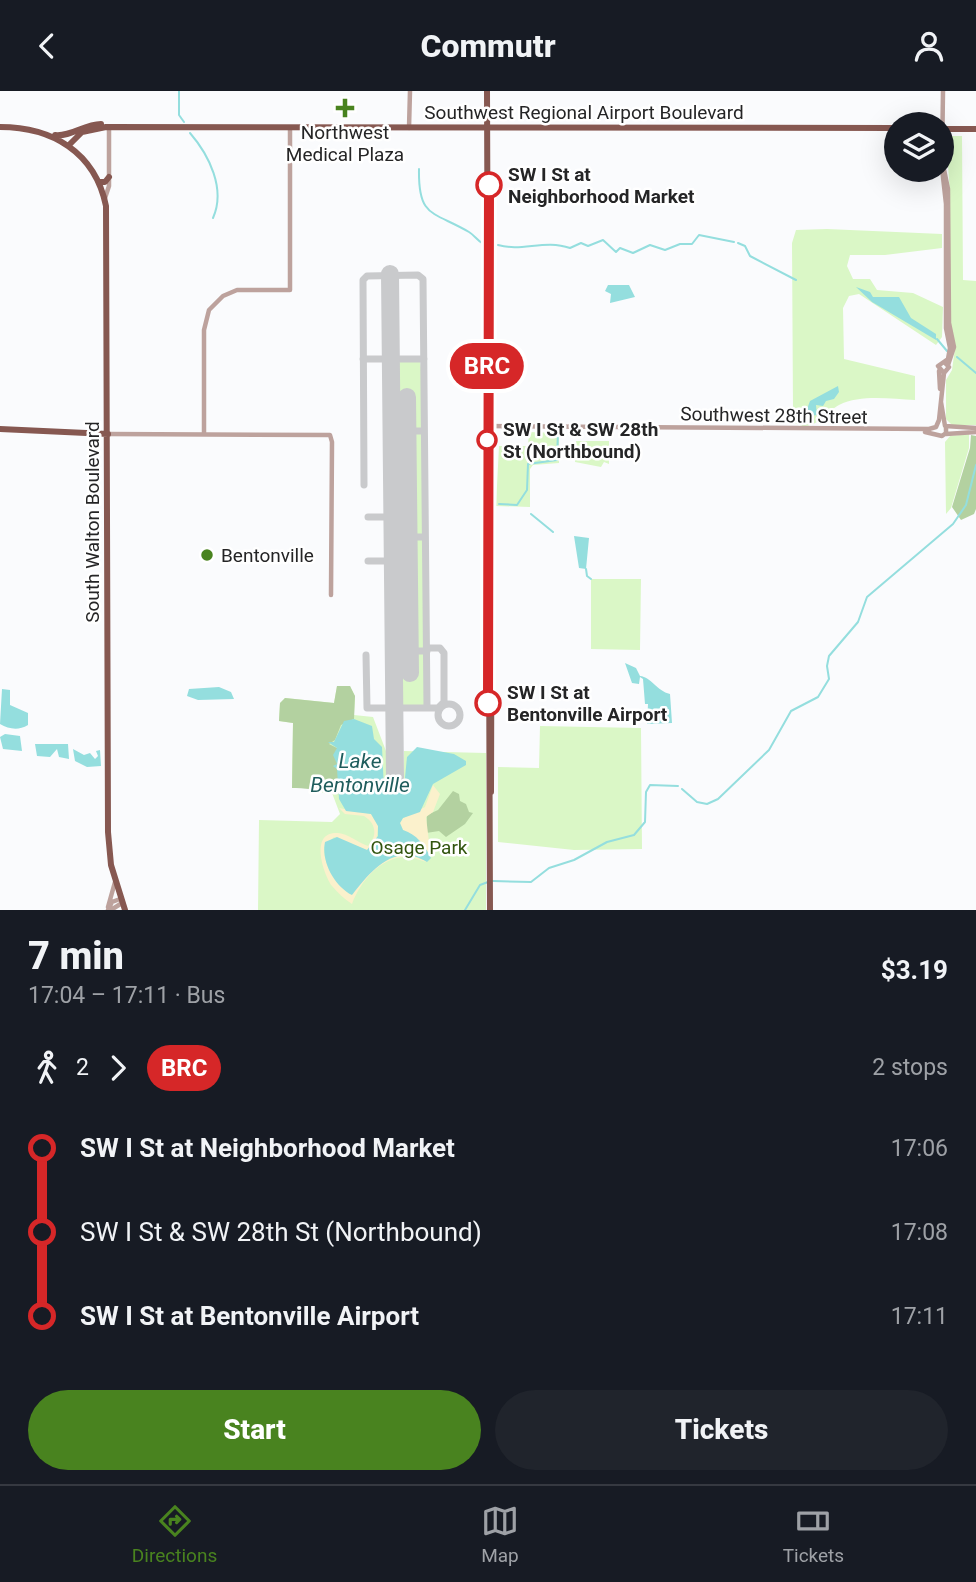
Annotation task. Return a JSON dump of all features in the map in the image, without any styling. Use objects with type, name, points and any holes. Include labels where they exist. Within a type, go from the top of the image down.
[{"type":"main road","points":[[489,91],[489,252],[486,268],[493,787],[490,797],[490,910]]},
{"type":"main road","points":[[0,127],[22,127],[66,135],[89,124],[108,127]]},
{"type":"main road","name":"Southwest Regional Airport Boulevard","points":[[69,145],[82,132],[108,127],[884,128]]},
{"type":"main road","points":[[954,129],[976,129]]},
{"type":"main road","name":"South Walton Boulevard","points":[[47,133],[69,145],[86,161],[105,198],[107,218],[108,829],[115,881],[122,906]]},
{"type":"main road","points":[[99,182],[109,177]]},
{"type":"main road","points":[[0,429],[108,434]]},
{"type":"street","points":[[410,91],[410,128]]},
{"type":"street","points":[[942,112],[943,91]]},
{"type":"street","points":[[105,198],[109,177],[108,127]]},
{"type":"street","points":[[204,434],[204,330],[209,310],[223,296],[237,290],[290,290],[290,129]]},
{"type":"street","points":[[941,372],[948,370],[946,364],[950,348],[946,328],[946,204],[943,182]]},
{"type":"street","points":[[946,364],[954,347],[949,328],[947,182]]},
{"type":"street","points":[[936,434],[940,401],[939,365],[946,364]]},
{"type":"street","points":[[940,401],[945,435],[976,430]]},
{"type":"street","name":"Southwest 28th Street","points":[[489,426],[921,430],[945,426]]},
{"type":"street","points":[[945,426],[976,430]]},
{"type":"street","name":"Southwest 28th Street","points":[[921,430],[945,435]]},
{"type":"street","points":[[108,434],[330,435],[331,595]]},
{"type":"street","points":[[115,881],[110,909],[122,906]]},
{"type":"green space","points":[[954,136],[962,136],[963,280],[976,281],[976,425],[952,425],[946,419],[946,380],[952,370],[955,348],[950,327],[949,182],[954,182]]},
{"type":"green space","points":[[796,230],[942,234],[942,248],[885,255],[850,255],[847,266],[853,279],[870,279],[877,290],[913,293],[943,307],[942,337],[936,345],[859,294],[849,296],[843,308],[844,359],[915,376],[915,400],[857,399],[839,405],[807,426],[793,422],[792,243]]},
{"type":"green space","points":[[401,361],[420,362],[422,374],[424,705],[401,705],[398,694],[395,367]]},
{"type":"green space","points":[[529,432],[559,433],[559,463],[533,465],[530,469],[530,507],[496,506],[499,446],[528,446]]},
{"type":"green space","points":[[969,434],[969,448],[951,508],[946,514],[945,442],[950,436]]},
{"type":"green space","points":[[971,435],[976,436],[976,509],[974,514],[961,520],[952,507],[970,448]]},
{"type":"green space","points":[[576,441],[609,441],[609,464],[604,462],[601,467],[575,462]]},
{"type":"green space","points":[[591,579],[641,579],[640,650],[591,649]]},
{"type":"green space","name":"Osage Park","points":[[337,686],[350,686],[355,696],[354,715],[373,717],[386,751],[386,786],[404,785],[404,751],[486,753],[486,910],[258,910],[259,820],[332,822],[340,814],[332,793],[326,794],[310,787],[292,788],[293,723],[279,721],[280,703],[285,698],[334,703]]},
{"type":"green space","points":[[337,686],[350,686],[355,696],[354,719],[341,725],[335,740],[329,744],[337,748],[339,792],[292,788],[293,723],[279,721],[280,703],[285,698],[334,703]]},
{"type":"green space","points":[[540,726],[641,728],[642,849],[574,850],[498,842],[498,767],[539,768]]},
{"type":"green space","points":[[453,791],[459,794],[460,801],[473,813],[465,824],[446,837],[439,831],[426,833],[427,815],[438,810]]},
{"type":"sand","points":[[433,785],[440,794],[433,812],[426,817],[431,858],[420,841],[403,830],[400,823],[403,818],[425,807]]},
{"type":"sand","points":[[339,808],[371,814],[378,826],[376,843],[367,850],[334,837],[324,847],[326,862],[332,875],[353,894],[367,875],[385,861],[405,856],[427,862],[406,857],[388,861],[366,879],[352,904],[328,880],[322,863],[321,845],[329,834],[338,833],[368,846],[374,830],[371,822],[364,816],[345,814]]},
{"type":"water","points":[[608,285],[629,285],[635,297],[610,303],[611,294],[605,291]]},
{"type":"water","points":[[856,287],[870,292],[873,297],[899,297],[911,318],[936,334],[936,340],[872,302]]},
{"type":"water","points":[[838,386],[839,392],[834,399],[826,401],[823,406],[816,405],[817,415],[810,416],[807,409],[810,401]]},
{"type":"water","points":[[574,536],[589,538],[586,569],[579,568]]},
{"type":"water","points":[[625,663],[636,668],[640,676],[670,694],[672,723],[647,724],[648,704],[645,704],[643,679],[640,677],[639,684],[632,683]]},
{"type":"water","points":[[219,687],[231,692],[234,699],[198,700],[187,696],[189,689]]},
{"type":"water","points":[[2,689],[10,690],[10,705],[28,713],[28,725],[14,729],[0,724]]},
{"type":"water","name":"Lake Bentonville","points":[[354,719],[372,726],[374,739],[382,747],[384,790],[404,788],[407,757],[417,747],[454,754],[466,761],[466,765],[433,784],[420,812],[403,818],[400,823],[403,830],[420,841],[431,858],[427,862],[404,855],[394,857],[375,869],[352,895],[334,879],[327,865],[324,849],[325,842],[337,837],[367,850],[378,836],[378,826],[371,814],[346,811],[339,799],[337,769],[333,766],[337,764],[333,755],[337,748],[328,742],[334,742],[344,721]]},
{"type":"water","points":[[5,734],[20,736],[22,751],[3,749],[0,737]]},
{"type":"water","points":[[35,744],[68,744],[69,759],[59,757],[57,749],[50,757],[37,756]]},
{"type":"water","points":[[73,749],[84,755],[90,753],[95,759],[98,756],[96,751],[100,750],[101,766],[87,767],[75,761]]},
{"type":"waterway","points":[[179,91],[179,115],[184,122]]},
{"type":"waterway","points":[[190,133],[209,162],[216,184],[218,196],[213,218]]},
{"type":"waterway","points":[[419,169],[421,197],[430,211],[469,232],[482,243]]},
{"type":"waterway","points":[[498,245],[552,245],[570,248],[581,243],[588,246],[603,240],[616,252],[620,248],[633,253],[650,245],[665,250],[680,244],[692,244],[699,235],[734,242]]},
{"type":"waterway","points":[[738,243],[745,246],[750,256],[796,280]]},
{"type":"waterway","points":[[937,339],[947,351]]},
{"type":"waterway","points":[[957,357],[976,373]]},
{"type":"waterway","points":[[499,504],[517,505],[527,490],[528,464],[557,460],[558,431]]},
{"type":"waterway","points":[[682,789],[697,802],[707,804],[718,799],[769,750],[791,711],[818,697],[829,679],[829,656],[858,622],[867,597],[953,524],[966,505],[976,465]]},
{"type":"waterway","points":[[531,514],[553,532]]},
{"type":"waterway","points":[[586,569],[587,576],[591,579]]},
{"type":"waterway","points":[[493,881],[531,882],[549,868],[574,860],[607,842],[634,835],[645,822],[646,792],[650,785],[678,786]]},
{"type":"waterway","points":[[465,910],[480,885],[488,882]]},
{"type":"taxiway","points":[[364,485],[363,280],[367,276],[418,275],[423,279],[427,708]]},
{"type":"taxiway","points":[[363,359],[424,359]]},
{"type":"taxiway","points":[[407,431],[424,431]]},
{"type":"taxiway","points":[[368,517],[408,517]]},
{"type":"taxiway","points":[[408,537],[425,537]]},
{"type":"taxiway","points":[[368,561],[393,561]]},
{"type":"taxiway","points":[[366,655],[367,708],[438,708],[444,702],[444,653],[440,648],[427,648]]},
{"type":"taxiway","points":[[410,651],[427,651]]},
{"type":"taxiway","points":[[449,704],[457,707],[460,715],[457,723],[449,726],[441,723],[438,715],[441,707],[449,704]]},
{"type":"runway","points":[[390,274],[395,778]]},
{"type":"runway","points":[[407,397],[410,673]]},
{"type":"bus line","name":"BRC","points":[[488,703],[486,268],[489,252],[489,185]]},
{"type":"place","name":"Northwest Medical Plaza","points":[[345,108]]},
{"type":"place","name":"SW I St at Neighborhood Market","points":[[489,185]]},
{"type":"place","name":"SW I St & SW 28th St (Northbound)","points":[[487,440]]},
{"type":"place","name":"Bentonville","points":[[207,555]]},
{"type":"place","name":"SW I St at Bentonville Airport","points":[[488,703]]}]
